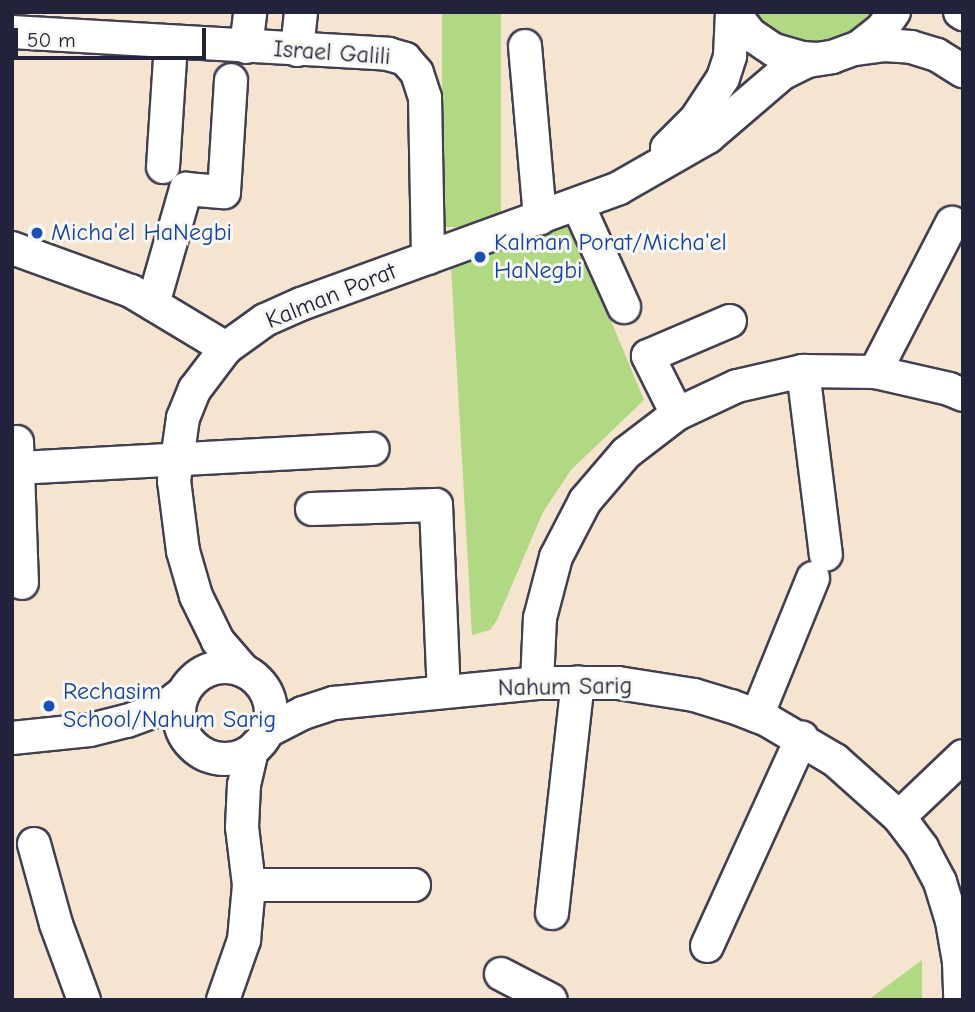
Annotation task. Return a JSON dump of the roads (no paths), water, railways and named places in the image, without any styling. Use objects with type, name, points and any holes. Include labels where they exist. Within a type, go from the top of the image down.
[{"type":"street","points":[[246,47],[250,12]]},
{"type":"street","points":[[297,50],[301,12]]},
{"type":"street","points":[[733,12],[750,33],[774,50],[802,58],[884,45],[911,47],[937,55],[963,71]]},
{"type":"street","name":"Kalman Porat","points":[[589,201],[670,145],[712,99],[730,56],[733,12]]},
{"type":"street","points":[[843,53],[882,29],[894,12]]},
{"type":"street","name":"Israel Galili","points":[[12,32],[116,26],[171,42],[394,55],[414,67],[425,98],[428,258]]},
{"type":"street","points":[[163,167],[171,42]]},
{"type":"street","points":[[526,46],[540,218]]},
{"type":"street","name":"Kalman Porat","points":[[185,690],[195,646],[193,587],[176,515],[175,459],[183,418],[195,389],[226,348],[265,320],[301,304],[589,201],[674,160],[708,138],[783,73],[808,61],[843,53]]},
{"type":"street","points":[[153,304],[186,189],[224,192],[231,80]]},
{"type":"street","points":[[589,201],[624,307]]},
{"type":"street","points":[[874,372],[952,223]]},
{"type":"street","points":[[12,248],[131,291],[226,348]]},
{"type":"street","points":[[677,414],[648,356],[730,321]]},
{"type":"street","points":[[757,716],[819,567],[803,371]]},
{"type":"street","points":[[537,683],[540,618],[556,557],[585,501],[626,453],[677,414],[737,386],[803,371],[874,372],[949,389],[963,396]]},
{"type":"street","points":[[22,583],[17,455],[175,459],[372,449]]},
{"type":"street","points":[[312,509],[436,505],[444,692]]},
{"type":"street","name":"Kalman Porat","points":[[193,587],[218,641],[250,675]]},
{"type":"street","points":[[90,730],[146,716],[165,707],[209,669],[230,667],[250,675],[270,704],[262,738],[247,768],[242,827],[249,885],[244,940],[223,1000]]},
{"type":"street","name":"Nahum Sarig","points":[[250,675],[287,693],[334,704]]},
{"type":"street","points":[[552,913],[578,682]]},
{"type":"street","name":"Nahum Sarig","points":[[262,738],[303,713],[334,704],[537,683],[578,682],[656,687],[694,695],[757,716],[802,738],[835,760],[899,817],[922,848],[940,882],[952,921],[959,962],[960,1000]]},
{"type":"street","points":[[185,690],[180,722],[225,782],[242,827]]},
{"type":"street","points":[[12,737],[90,730],[155,734],[199,750],[233,758],[262,738]]},
{"type":"street","points":[[707,946],[802,738]]},
{"type":"street","points":[[899,817],[963,757]]},
{"type":"street","points":[[34,844],[56,924],[84,1000]]},
{"type":"street","points":[[249,885],[414,885]]},
{"type":"street","points":[[499,978],[551,1000]]},
{"type":"place","name":"Micha'el HaNegbi","points":[[37,233]]},
{"type":"place","name":"Kalman Porat/Micha'el HaNegbi","points":[[480,257]]},
{"type":"place","name":"Rechasim School/Nahum Sarig","points":[[49,706]]}]
